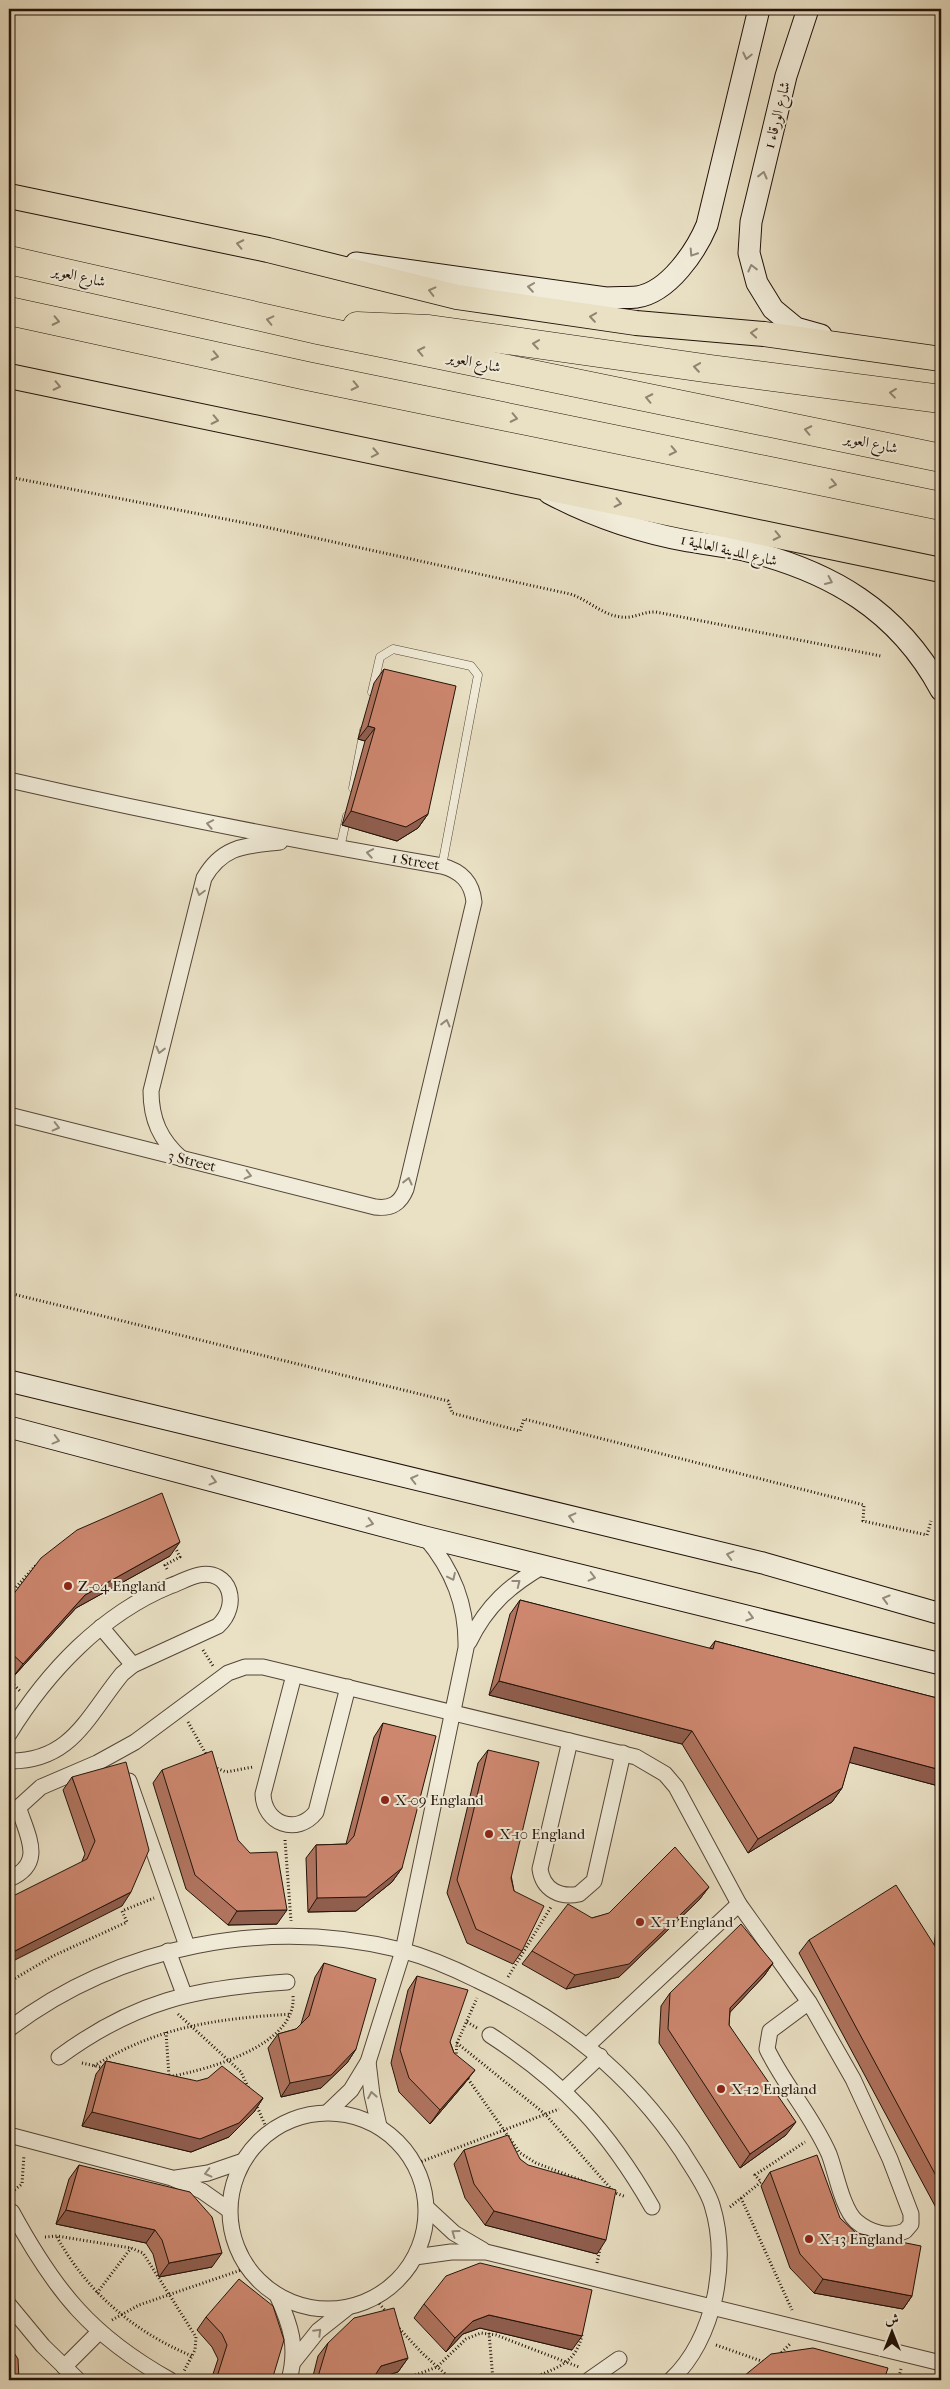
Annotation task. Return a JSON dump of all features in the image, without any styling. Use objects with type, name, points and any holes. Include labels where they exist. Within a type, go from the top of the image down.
[{"type":"highway","name":"شارع العوير","points":[[9,260],[318,330],[941,458]]},
{"type":"highway","points":[[9,311],[307,376],[941,506]]},
{"type":"highway","points":[[318,330],[373,326],[429,329],[941,399]]},
{"type":"main road","points":[[9,196],[268,250],[457,297],[636,323],[764,334],[941,359]]},
{"type":"main road","points":[[9,376],[941,570]]},
{"type":"street","points":[[268,250],[606,298],[639,297],[669,280],[681,268],[701,240],[711,208],[759,9]]},
{"type":"street","name":"شارع الورقاء 1","points":[[808,9],[786,76],[751,222],[749,253],[752,268],[760,289],[773,309],[796,328],[870,348]]},
{"type":"street","name":"شارع المدينة العالمية 1","points":[[536,486],[584,510],[636,529],[751,552],[830,581],[866,602],[898,629],[916,649],[941,690]]},
{"type":"street","name":"1 Street","points":[[9,780],[123,806],[294,840],[442,866],[461,874],[468,882],[473,892],[472,913],[406,1189],[402,1198],[395,1205],[385,1209],[375,1208]]},
{"type":"street","points":[[182,1159],[164,1140],[157,1129],[153,1117],[151,1091],[204,878],[219,858],[230,850],[242,846],[294,840]]},
{"type":"street","name":"3 Street","points":[[9,1115],[375,1208]]},
{"type":"street","points":[[9,1381],[763,1563],[939,1613]]},
{"type":"street","points":[[9,1427],[425,1537],[941,1664]]},
{"type":"street","points":[[328,2112],[350,2090],[368,2062],[403,1951],[466,1648],[467,1623],[459,1592],[445,1563],[425,1537]]},
{"type":"street","points":[[466,1648],[479,1621],[493,1604],[526,1576],[545,1565]]},
{"type":"street","points":[[9,1734],[53,1675],[101,1627],[143,1599],[200,1575],[211,1575],[228,1588],[231,1598],[231,1609],[218,1626],[133,1665],[122,1674],[63,1747],[38,1759],[9,1761]]},
{"type":"street","points":[[101,1627],[133,1665]]},
{"type":"street","points":[[895,1652],[941,1673]]},
{"type":"street","points":[[9,1879],[25,1870],[32,1857],[32,1849],[14,1812],[41,1787],[122,1761],[181,1709],[222,1679],[236,1670],[254,1666],[623,1753],[651,1764],[676,1786],[739,1904],[809,2002],[832,2040],[873,2118],[911,2214],[909,2228],[896,2235],[887,2235],[856,2220],[848,2207],[819,2133],[770,2055],[766,2043],[770,2032],[809,2002]]},
{"type":"street","points":[[294,1675],[263,1794],[264,1802],[271,1817],[284,1824],[299,1825],[312,1818],[316,1812],[348,1687]]},
{"type":"street","points":[[570,1741],[540,1869],[548,1887],[559,1894],[579,1894],[585,1891],[594,1880],[623,1753]]},
{"type":"street","points":[[122,1761],[187,1946]]},
{"type":"street","points":[[588,2045],[739,1904]]},
{"type":"street","points":[[9,2029],[43,2004],[86,1981],[168,1951],[222,1940],[292,1937],[366,1944],[403,1951],[500,1990],[560,2026],[588,2045],[600,2056],[651,2110],[673,2139],[711,2201],[716,2218],[718,2269],[712,2307],[700,2340],[689,2359],[671,2380]]},
{"type":"street","points":[[168,1951],[184,1994]]},
{"type":"street","points":[[59,2057],[109,2024],[163,2000],[184,1994],[230,1986],[287,1982]]},
{"type":"street","points":[[490,2035],[523,2056],[577,2102],[614,2147],[652,2207]]},
{"type":"street","points":[[564,2090],[600,2056]]},
{"type":"street","points":[[368,2062],[372,2095],[379,2126]]},
{"type":"street","points":[[328,2112],[355,2116],[379,2126],[400,2143],[415,2164],[424,2186],[427,2208],[424,2234],[415,2257],[398,2281],[375,2298],[347,2308],[323,2310],[299,2306],[277,2295],[261,2283],[248,2268],[237,2250],[231,2230],[229,2210],[233,2184],[243,2160],[268,2132],[287,2121],[307,2115],[328,2112]]},
{"type":"street","points":[[9,2135],[172,2178],[202,2191],[229,2210]]},
{"type":"street","points":[[172,2178],[208,2173],[243,2160]]},
{"type":"street","points":[[427,2208],[454,2233],[486,2252]]},
{"type":"street","points":[[12,2212],[26,2238],[59,2287],[99,2332],[145,2366],[170,2380]]},
{"type":"street","points":[[415,2257],[451,2252],[486,2252],[941,2363]]},
{"type":"street","points":[[277,2295],[289,2327],[294,2360],[289,2380]]},
{"type":"street","points":[[9,2305],[77,2380]]},
{"type":"street","points":[[294,2360],[318,2331],[347,2308]]},
{"type":"street","points":[[64,2367],[99,2332]]},
{"type":"street","points":[[594,2377],[619,2359]]},
{"type":"lane","points":[[371,699],[379,662],[388,650],[398,650],[471,666],[477,671],[478,683],[442,866]]},
{"type":"lane","points":[[352,792],[367,718]]},
{"type":"lane","points":[[340,848],[348,811]]},
{"type":"path","points":[[9,477],[261,526],[570,594],[589,601],[605,612],[622,618],[640,615],[648,611],[656,612],[881,656]]},
{"type":"path","points":[[9,1174],[9,1187]]},
{"type":"path","points":[[9,1293],[448,1401],[452,1413],[520,1431],[524,1418],[864,1505],[863,1521],[927,1535],[931,1521]]},
{"type":"path","points":[[172,1541],[180,1557],[165,1565],[175,1584]]},
{"type":"path","points":[[9,1595],[43,1558]]},
{"type":"path","points":[[195,1636],[222,1679]]},
{"type":"path","points":[[181,1709],[207,1757]]},
{"type":"path","points":[[212,1765],[226,1772],[271,1764]]},
{"type":"path","points":[[284,1824],[292,1937]]},
{"type":"path","points":[[9,1982],[53,1956],[126,1922],[122,1911],[168,1893]]},
{"type":"path","points":[[500,1990],[559,1894]]},
{"type":"path","points":[[160,2077],[169,2077],[230,2062],[251,2051],[270,2037],[291,2014],[293,1997],[287,1982]]},
{"type":"path","points":[[458,2063],[456,2056],[457,2042],[484,1983]]},
{"type":"path","points":[[163,2000],[241,2072],[268,2132]]},
{"type":"path","points":[[94,2066],[142,2040],[166,2032],[244,2017],[291,2014]]},
{"type":"path","points":[[166,2032],[169,2077]]},
{"type":"path","points":[[457,2042],[545,2114],[613,2192]]},
{"type":"path","points":[[59,2057],[110,2070]]},
{"type":"path","points":[[461,2069],[520,2153],[528,2159],[588,2182]]},
{"type":"path","points":[[415,2164],[577,2102]]},
{"type":"path","points":[[716,2218],[761,2182],[755,2175],[819,2133]]},
{"type":"path","points":[[9,2194],[22,2184],[25,2139]]},
{"type":"path","points":[[605,2189],[652,2207]]},
{"type":"path","points":[[611,2202],[613,2192]]},
{"type":"path","points":[[741,2198],[800,2328],[786,2350],[759,2369]]},
{"type":"path","points":[[57,2236],[77,2270],[97,2293],[120,2313],[157,2340],[192,2356]]},
{"type":"path","points":[[26,2238],[57,2236],[138,2250],[147,2258],[196,2337],[195,2350],[184,2372]]},
{"type":"path","points":[[594,2278],[602,2240]]},
{"type":"path","points":[[97,2293],[131,2248]]},
{"type":"path","points":[[99,2332],[120,2313],[168,2294],[248,2268]]},
{"type":"path","points":[[375,2298],[397,2327],[452,2380]]},
{"type":"path","points":[[528,2380],[567,2362],[578,2350],[584,2325]]},
{"type":"path","points":[[489,2333],[492,2380]]},
{"type":"path","points":[[402,2380],[437,2367],[466,2339],[474,2335],[489,2333],[567,2362],[594,2377]]},
{"type":"path","points":[[700,2340],[767,2363]]},
{"type":"building","points":[[384,669],[456,686],[428,814],[406,827],[351,811],[375,728],[368,726]]},
{"type":"building","name":"Z-04 England","points":[[162,1493],[180,1542],[85,1595],[23,1664],[9,1651],[9,1600],[41,1558],[77,1530]]},
{"type":"building","points":[[520,1600],[713,1649],[715,1641],[941,1699],[941,1770],[854,1747],[842,1788],[758,1839],[692,1731],[499,1681]]},
{"type":"building","name":"X-09 England","points":[[383,1723],[436,1736],[402,1868],[366,1897],[317,1898],[316,1845],[347,1844],[354,1836]]},
{"type":"building","name":"X-10 England","points":[[488,1750],[539,1762],[511,1878],[514,1891],[544,1906],[522,1951],[476,1929],[457,1880]]},
{"type":"building","points":[[212,1751],[238,1840],[250,1853],[277,1852],[287,1910],[237,1911],[195,1875],[162,1770]]},
{"type":"building","points":[[126,1762],[149,1850],[131,1892],[9,1954],[9,1898],[87,1859],[95,1841],[72,1777]]},
{"type":"building","name":"X-11 England","points":[[675,1847],[709,1887],[629,1964],[575,1975],[532,1951],[568,1904],[592,1918],[609,1913]]},
{"type":"building","points":[[896,1885],[940,1954],[941,1945],[941,2185],[809,1940]]},
{"type":"building","name":"X-12 England","points":[[741,1924],[773,1963],[730,2008],[729,2025],[796,2122],[750,2154],[668,2029],[670,1993]]},
{"type":"building","points":[[324,1963],[376,1979],[356,2049],[331,2075],[290,2083],[278,2034],[296,2029],[309,2016]]},
{"type":"building","points":[[417,1976],[468,1990],[450,2042],[454,2053],[475,2070],[440,2110],[409,2078],[400,2050]]},
{"type":"building","points":[[106,2061],[197,2081],[208,2078],[222,2066],[263,2098],[239,2123],[200,2139],[92,2112]]},
{"type":"building","points":[[508,2135],[520,2159],[528,2165],[616,2190],[606,2240],[494,2211],[474,2184],[464,2150]]},
{"type":"building","name":"X-13 England","points":[[817,2155],[840,2218],[856,2233],[921,2246],[912,2296],[823,2279],[800,2254],[770,2172]]},
{"type":"building","points":[[79,2165],[190,2192],[212,2217],[222,2253],[169,2263],[162,2240],[155,2230],[66,2210]]},
{"type":"building","points":[[480,2263],[592,2290],[582,2336],[489,2315],[473,2321],[455,2338],[424,2304],[446,2276]]},
{"type":"building","points":[[239,2279],[273,2306],[284,2340],[272,2380],[216,2380],[227,2345],[222,2334],[206,2317]]},
{"type":"building","points":[[394,2308],[408,2358],[381,2366],[373,2380],[317,2380],[328,2343],[354,2318]]},
{"type":"building","points":[[9,2345],[18,2359],[19,2380],[9,2380]]},
{"type":"building","points":[[813,2348],[888,2368],[884,2380],[739,2380],[771,2354]]},
{"type":"place","name":"Z-04 England","points":[[68,1586]]},
{"type":"place","name":"X-09 England","points":[[385,1800]]},
{"type":"place","name":"X-10 England","points":[[489,1834]]},
{"type":"place","name":"X-11 England","points":[[640,1922]]},
{"type":"place","name":"X-12 England","points":[[721,2089]]},
{"type":"place","name":"X-13 England","points":[[809,2239]]}]
